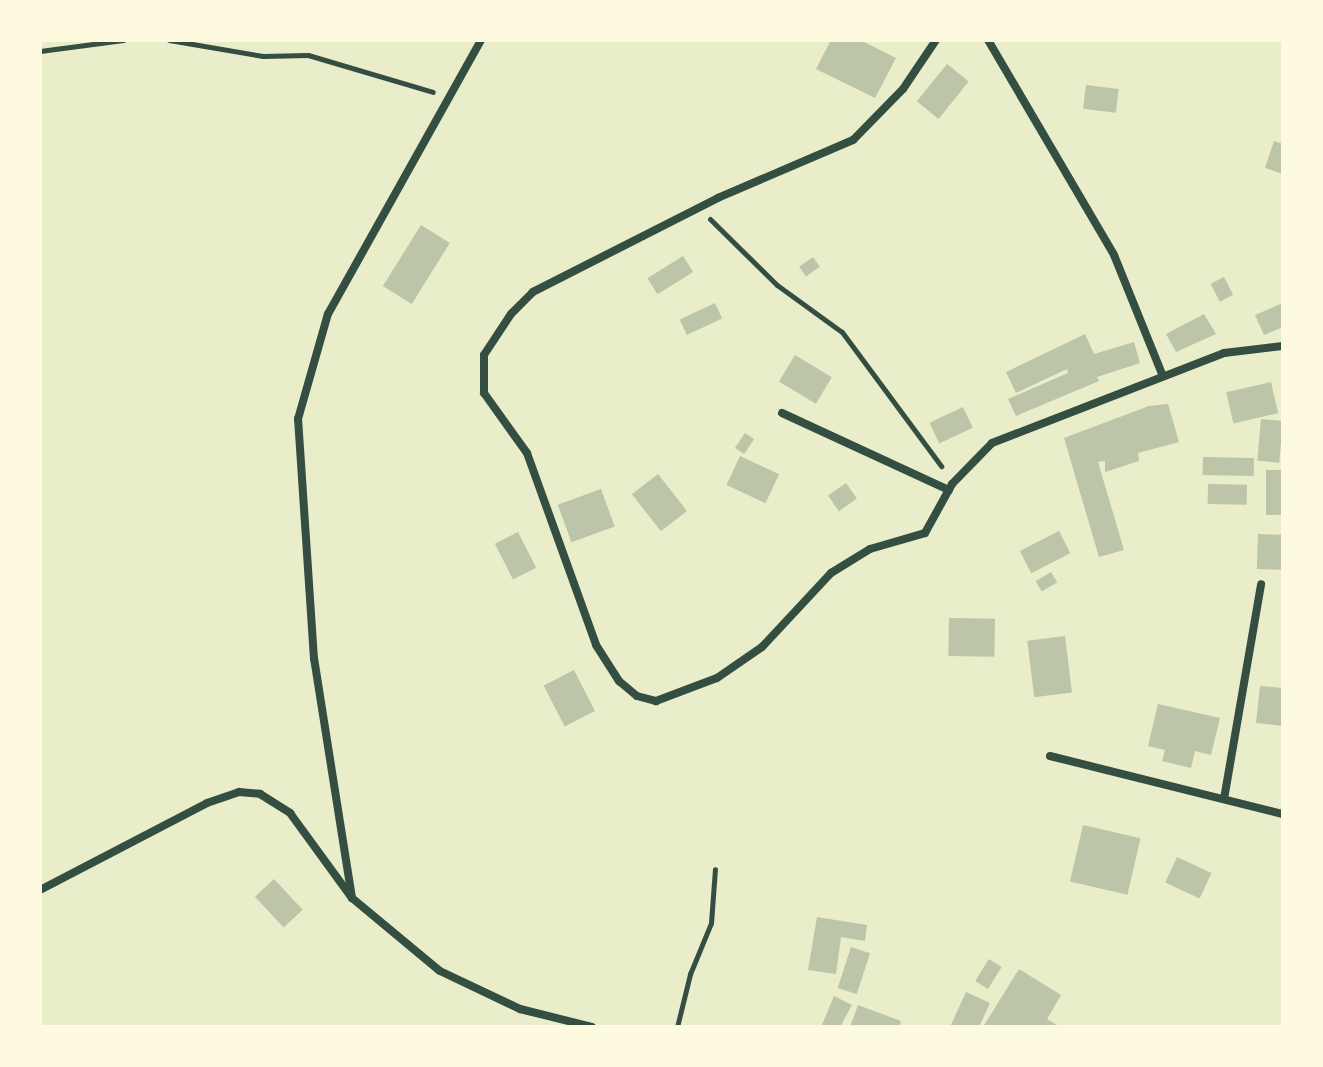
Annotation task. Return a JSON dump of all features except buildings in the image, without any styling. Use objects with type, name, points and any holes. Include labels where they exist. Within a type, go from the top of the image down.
[{"type":"street","points":[[352,898],[314,659],[298,419],[328,314],[481,40]]},
{"type":"street","points":[[936,40],[893,102],[853,140],[700,208],[533,292],[511,314],[484,355],[484,393],[527,453],[596,645],[619,681],[637,696],[656,701],[717,678],[762,647],[831,573],[870,549],[925,533],[950,487],[992,443],[1162,374],[1224,353],[1283,346]]},
{"type":"street","points":[[988,40],[1114,255],[1162,374]]},
{"type":"street","points":[[782,413],[950,487]]},
{"type":"street","points":[[1224,799],[1252,657],[1261,584]]},
{"type":"street","points":[[1050,756],[1283,814]]},
{"type":"street","points":[[40,890],[159,826],[239,792],[260,794],[283,806],[352,898],[440,971],[520,1009],[592,1027]]},
{"type":"path","points":[[40,51],[123,40]]},
{"type":"path","points":[[169,40],[255,55],[294,53],[332,60],[450,99]]},
{"type":"path","points":[[700,208],[777,285],[842,332],[950,487]]},
{"type":"path","points":[[677,1027],[690,974],[711,923],[715,869]]}]
